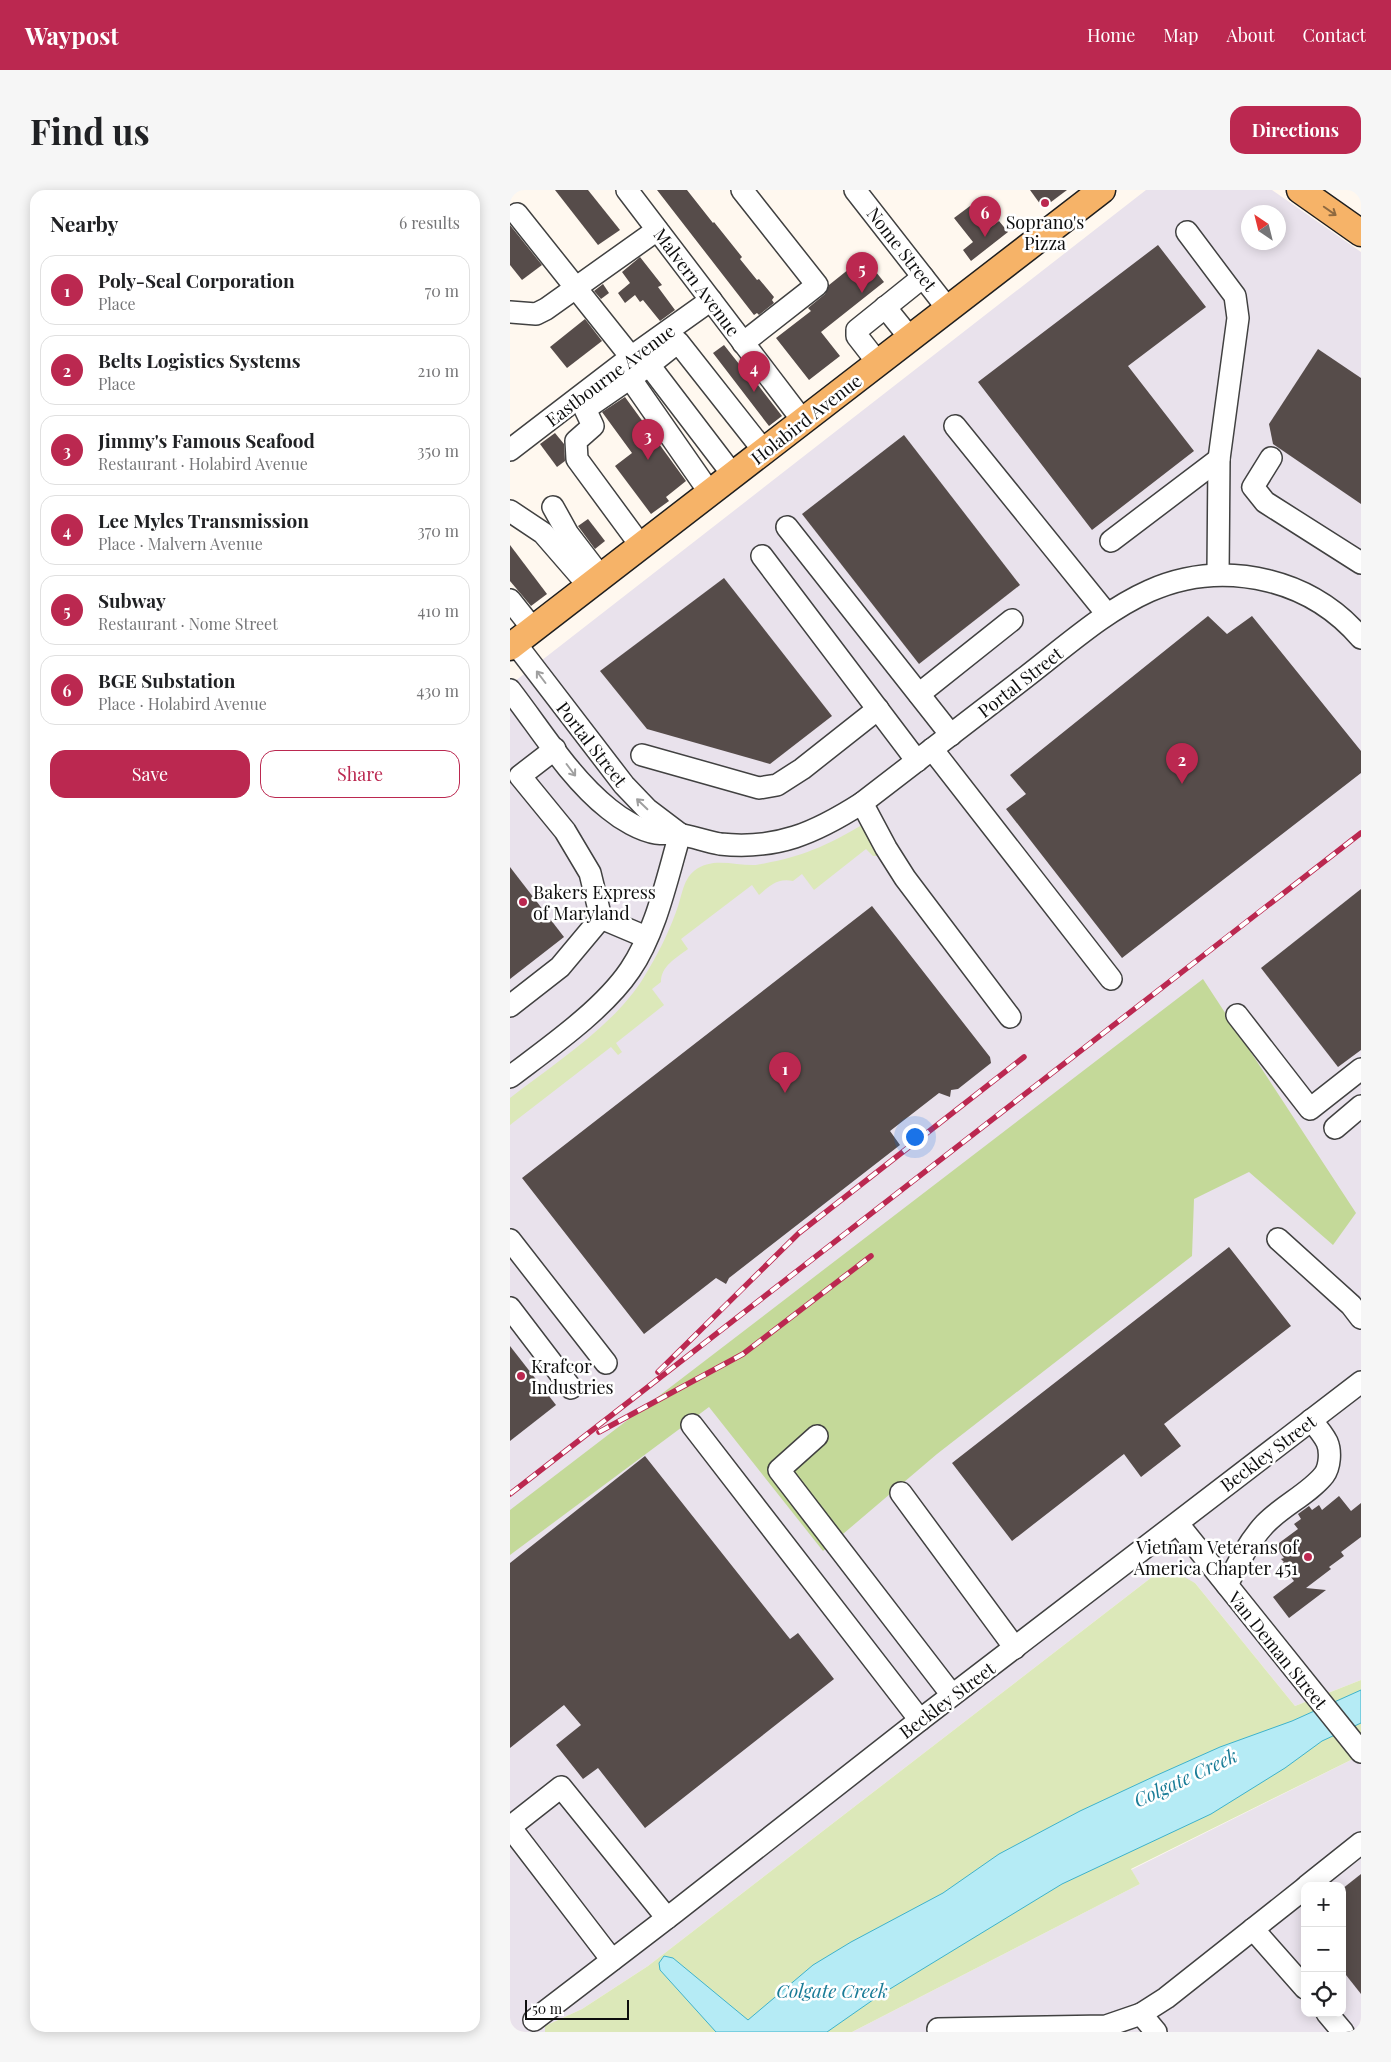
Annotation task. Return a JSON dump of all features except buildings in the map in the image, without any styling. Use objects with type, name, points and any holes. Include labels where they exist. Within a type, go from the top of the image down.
[{"type":"main road","points":[[1300,190],[1361,233]]},
{"type":"main road","name":"Holabird Avenue","points":[[519,640],[948,309],[1094,192]]},
{"type":"street","name":"Malvern Avenue","points":[[627,190],[803,421]]},
{"type":"street","points":[[742,190],[817,285],[744,343]]},
{"type":"street","name":"Nome Street","points":[[855,190],[948,309]]},
{"type":"street","points":[[517,214],[732,475]]},
{"type":"street","points":[[510,312],[536,314],[577,289],[658,230]]},
{"type":"street","points":[[1187,232],[1235,296],[1238,318],[1219,459],[1218,574]]},
{"type":"street","points":[[878,362],[857,336],[857,330],[923,277]]},
{"type":"street","name":"Eastbourne Avenue","points":[[510,450],[640,361],[710,300]]},
{"type":"street","points":[[885,307],[910,338]]},
{"type":"street","points":[[641,546],[577,459],[576,441],[592,426],[586,409],[630,378],[640,361],[678,342],[764,451]]},
{"type":"street","points":[[630,378],[710,493]]},
{"type":"street","points":[[955,426],[1107,614]]},
{"type":"street","points":[[1271,458],[1253,487],[1265,502],[1361,563]]},
{"type":"street","points":[[1112,541],[1219,459]]},
{"type":"street","points":[[553,507],[595,582]]},
{"type":"street","points":[[510,511],[543,534],[595,582]]},
{"type":"street","points":[[786,527],[951,735]]},
{"type":"street","points":[[762,556],[878,709],[925,755],[1111,979]]},
{"type":"street","name":"Portal Street","points":[[510,690],[581,783],[611,811],[628,822],[654,832],[680,834],[718,844],[744,845],[772,843],[795,838],[818,829],[862,803],[1107,614],[1158,587],[1199,575],[1218,574],[1255,577],[1306,594],[1340,616],[1359,633]]},
{"type":"street","name":"Portal Street","points":[[510,600],[519,640],[624,786],[647,809],[680,834]]},
{"type":"street","points":[[919,694],[1012,620]]},
{"type":"street","points":[[642,754],[759,788],[767,788],[777,785],[802,769],[878,709]]},
{"type":"street","points":[[555,748],[520,776],[565,831],[590,873],[601,918]]},
{"type":"street","points":[[862,803],[904,878],[1010,1017]]},
{"type":"street","points":[[510,1078],[604,1001],[629,972],[658,910],[680,834]]},
{"type":"street","points":[[601,918],[646,937]]},
{"type":"street","points":[[510,1006],[560,967],[601,918]]},
{"type":"street","points":[[1237,1015],[1310,1108],[1361,1069]]},
{"type":"street","points":[[1335,1128],[1361,1106]]},
{"type":"street","points":[[1278,1239],[1351,1304],[1361,1318]]},
{"type":"street","points":[[510,1240],[606,1363]]},
{"type":"street","points":[[510,1308],[571,1388]]},
{"type":"street","name":"Beckley Street","points":[[534,2020],[952,1695],[1178,1524],[1361,1382]]},
{"type":"street","points":[[1227,1586],[1254,1538],[1264,1525],[1319,1479],[1327,1468],[1328,1443],[1311,1420]]},
{"type":"street","points":[[692,1425],[920,1720]]},
{"type":"street","points":[[817,1436],[779,1470],[952,1695]]},
{"type":"street","points":[[901,1493],[1015,1648]]},
{"type":"street","name":"Van Deman Street","points":[[1178,1524],[1355,1745]]},
{"type":"street","points":[[612,1960],[510,1827],[561,1787],[667,1918]]},
{"type":"street","points":[[1312,1882],[1361,1843]]},
{"type":"street","points":[[938,2029],[1106,2026],[1141,2014],[1166,1998],[1301,1891]]},
{"type":"street","points":[[1253,1929],[1301,1983]]},
{"type":"street","points":[[1141,2014],[1156,2032]]},
{"type":"street","points":[[1330,2017],[1343,2032]]},
{"type":"shaded area","points":[[1146,190],[1272,190],[1361,252],[1361,1680],[1295,1706],[1195,1583],[1163,1572],[1152,1577],[648,1966],[582,2009],[545,2026],[545,2032],[510,2032],[510,685]]},
{"type":"shaded area","points":[[1361,1755],[1361,2032],[852,2032],[1140,1884],[1131,1870]]},
{"type":"green space","points":[[862,825],[868,829],[878,856],[873,856],[866,849],[814,890],[802,874],[793,881],[778,881],[759,895],[752,885],[681,939],[688,949],[666,967],[661,982],[652,989],[664,1005],[616,1043],[622,1052],[618,1055],[611,1047],[510,1125],[510,1098],[565,1057],[601,1027],[632,995],[662,945],[687,880],[694,871],[708,864],[755,865],[796,856],[818,848]]},
{"type":"green space","points":[[1203,979],[1356,1213],[1333,1245],[1249,1172],[1194,1199],[1192,1256],[937,1454],[823,1551],[709,1407],[510,1555],[510,1510]]},
{"type":"green space","points":[[1163,1572],[1175,1572],[1195,1583],[1295,1706],[1361,1680],[1361,1755],[1131,1869],[1140,1884],[852,2032],[545,2032],[545,2026],[582,2009],[648,1966],[1152,1577]]},
{"type":"water","name":"Colgate Creek","points":[[1361,1690],[1361,1723],[1322,1741],[1285,1768],[1211,1814],[1062,1884],[880,1995],[827,2032],[716,2032],[660,1970],[659,1963],[664,1956],[673,1958],[748,2020],[813,1965],[851,1942],[943,1893],[999,1854],[1080,1811],[1155,1776],[1220,1747],[1292,1721]]},
{"type":"railway","points":[[510,1494],[1361,833]]},
{"type":"railway","points":[[658,1372],[799,1233],[1024,1057]]},
{"type":"railway","points":[[599,1432],[743,1354],[871,1256]]},
{"type":"place","name":"Soprano's Pizza","points":[[1045,203]]},
{"type":"place","name":"BGE Substation","points":[[985,237]]},
{"type":"place","name":"Subway","points":[[862,293]]},
{"type":"place","name":"Lee Myles Transmission","points":[[754,392]]},
{"type":"place","name":"Jimmy's Famous Seafood","points":[[648,460]]},
{"type":"place","name":"Belts Logistics Systems","points":[[1182,784]]},
{"type":"place","name":"Bakers Express of Maryland","points":[[523,902]]},
{"type":"place","name":"Poly-Seal Corporation","points":[[785,1093]]},
{"type":"place","name":"Krafcor Industries","points":[[521,1376]]},
{"type":"place","name":"Vietnam Veterans of America Chapter 451","points":[[1308,1557]]}]
